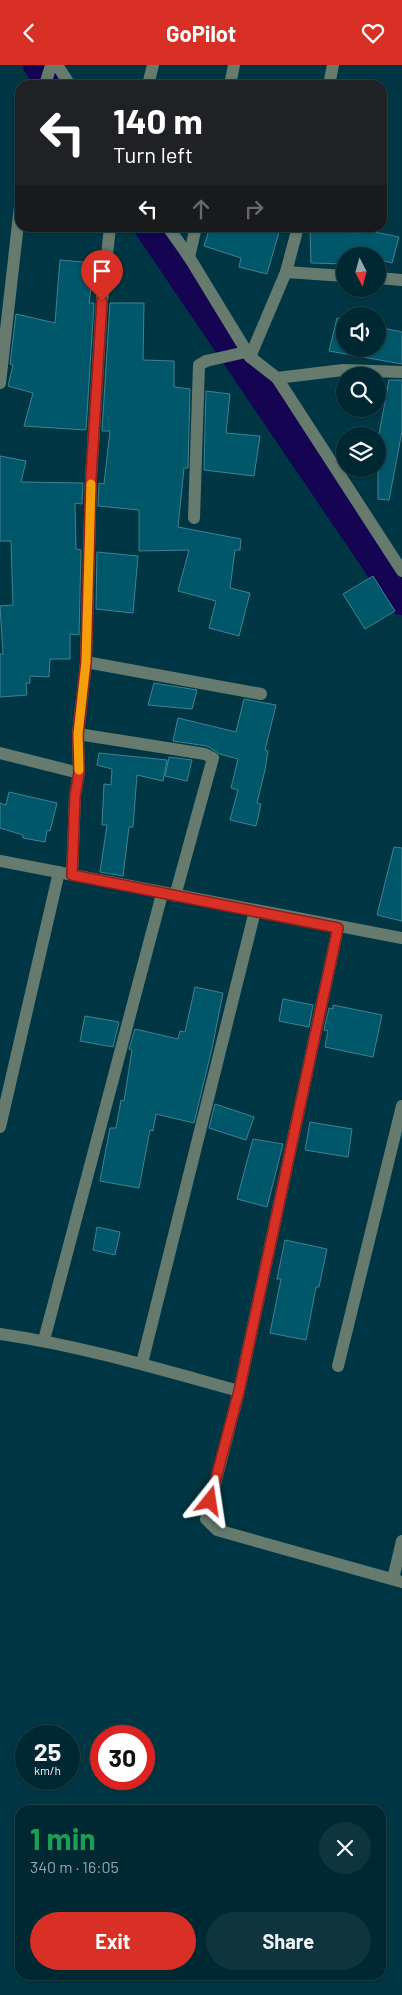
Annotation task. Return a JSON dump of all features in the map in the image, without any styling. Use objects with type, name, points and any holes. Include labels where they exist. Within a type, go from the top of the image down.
[{"type":"street","points":[[149,80],[152,65]]},
{"type":"street","points":[[231,80],[234,65]]},
{"type":"street","points":[[330,80],[333,65]]},
{"type":"street","points":[[48,80],[57,66],[67,80]]},
{"type":"street","points":[[0,383],[17,232]]},
{"type":"street","points":[[0,1127],[66,874],[79,773],[78,734],[86,662],[91,478],[102,301],[109,232]]},
{"type":"street","points":[[172,232],[189,257],[248,355],[277,378],[402,571]]},
{"type":"street","points":[[189,257],[195,232]]},
{"type":"street","points":[[248,355],[286,272],[297,232]]},
{"type":"street","points":[[286,272],[336,275]]},
{"type":"street","points":[[386,279],[402,280]]},
{"type":"street","points":[[194,518],[199,365],[206,361],[248,355]]},
{"type":"street","points":[[277,378],[343,370],[402,372]]},
{"type":"street","points":[[86,662],[261,694]]},
{"type":"street","points":[[44,1340],[169,895],[213,758],[205,754],[78,734]]},
{"type":"street","points":[[0,753],[79,773]]},
{"type":"street","points":[[0,861],[338,928],[402,938]]},
{"type":"street","points":[[142,1363],[255,911]]},
{"type":"street","points":[[338,928],[239,1391],[206,1519],[217,1530],[398,1581],[402,1541]]},
{"type":"street","points":[[338,1367],[402,1106]]},
{"type":"street","points":[[0,1334],[44,1340],[142,1363],[239,1391]]},
{"type":"building","points":[[208,232],[279,232],[267,274],[239,267],[241,258],[204,246]]},
{"type":"building","points":[[310,232],[375,232],[399,237],[392,263],[386,261],[386,247],[336,247],[336,264],[311,263]]},
{"type":"building","points":[[60,260],[94,263],[89,303],[94,303],[86,430],[24,426],[33,393],[8,386],[13,365],[10,364],[16,314],[55,323]]},
{"type":"building","points":[[110,303],[144,303],[143,360],[174,361],[174,387],[190,389],[188,468],[184,468],[178,527],[241,539],[240,550],[235,550],[230,588],[250,593],[239,636],[209,628],[216,601],[178,591],[189,550],[139,551],[139,510],[98,506],[99,483],[104,484],[110,431],[102,431]]},
{"type":"building","points":[[336,322],[336,352],[329,351]]},
{"type":"building","points":[[386,329],[402,332],[402,364],[363,357],[386,357]]},
{"type":"building","points":[[389,380],[402,380],[402,431],[389,500],[378,499],[378,477],[386,477],[386,427],[380,427],[382,417],[386,417],[386,396]]},
{"type":"building","points":[[206,391],[230,394],[226,433],[260,436],[254,476],[204,470]]},
{"type":"building","points":[[0,456],[26,461],[21,482],[83,483],[82,504],[75,503],[76,549],[81,550],[79,635],[70,634],[70,659],[50,659],[49,677],[30,676],[30,683],[26,683],[27,695],[0,697],[0,654],[3,654],[0,606],[13,605],[11,541],[0,541]]},
{"type":"building","points":[[97,552],[138,556],[133,613],[96,609]]},
{"type":"building","points":[[373,576],[395,611],[365,629],[343,594]]},
{"type":"building","points":[[154,683],[197,690],[192,709],[148,705]]},
{"type":"building","points":[[244,699],[276,705],[265,750],[268,751],[257,803],[261,804],[256,826],[230,820],[238,790],[231,788],[238,759],[220,754],[207,746],[173,741],[178,718],[236,732]]},
{"type":"building","points":[[99,753],[167,760],[163,781],[137,775],[133,827],[129,827],[123,876],[100,872],[107,825],[102,825],[104,784],[111,785],[112,769],[97,765]]},
{"type":"building","points":[[169,757],[192,760],[187,781],[165,776]]},
{"type":"building","points":[[9,792],[57,803],[50,831],[47,830],[45,842],[23,838],[23,835],[0,828],[0,803],[6,805]]},
{"type":"building","points":[[394,847],[402,848],[402,921],[377,915]]},
{"type":"building","points":[[195,987],[223,993],[194,1123],[156,1114],[153,1131],[150,1130],[139,1188],[100,1181],[110,1128],[116,1128],[121,1100],[124,1101],[132,1050],[129,1049],[135,1029],[178,1039],[180,1031],[185,1032]]},
{"type":"building","points":[[283,999],[313,1005],[309,1027],[279,1021]]},
{"type":"building","points":[[333,1005],[382,1015],[373,1057],[325,1047],[328,1031],[324,1030],[329,1008],[333,1009]]},
{"type":"building","points":[[85,1016],[119,1022],[113,1047],[80,1041]]},
{"type":"building","points":[[215,1104],[254,1117],[246,1140],[209,1128]]},
{"type":"building","points":[[310,1122],[352,1129],[348,1157],[305,1150]]},
{"type":"building","points":[[253,1139],[283,1144],[267,1207],[237,1199]]},
{"type":"building","points":[[97,1227],[120,1232],[115,1255],[93,1250]]},
{"type":"building","points":[[285,1240],[327,1249],[319,1287],[316,1287],[306,1340],[270,1333],[281,1279],[277,1279]]},
{"type":"waterway","points":[[38,65],[48,80]]},
{"type":"waterway","points":[[152,232],[402,600]]},
{"type":"slow traffic","points":[[79,770],[78,734],[86,662],[91,484]]},
{"type":"route","points":[[102,301],[91,478],[86,662],[78,734],[79,773],[75,796],[72,875],[338,928],[239,1391],[210,1501]]}]
